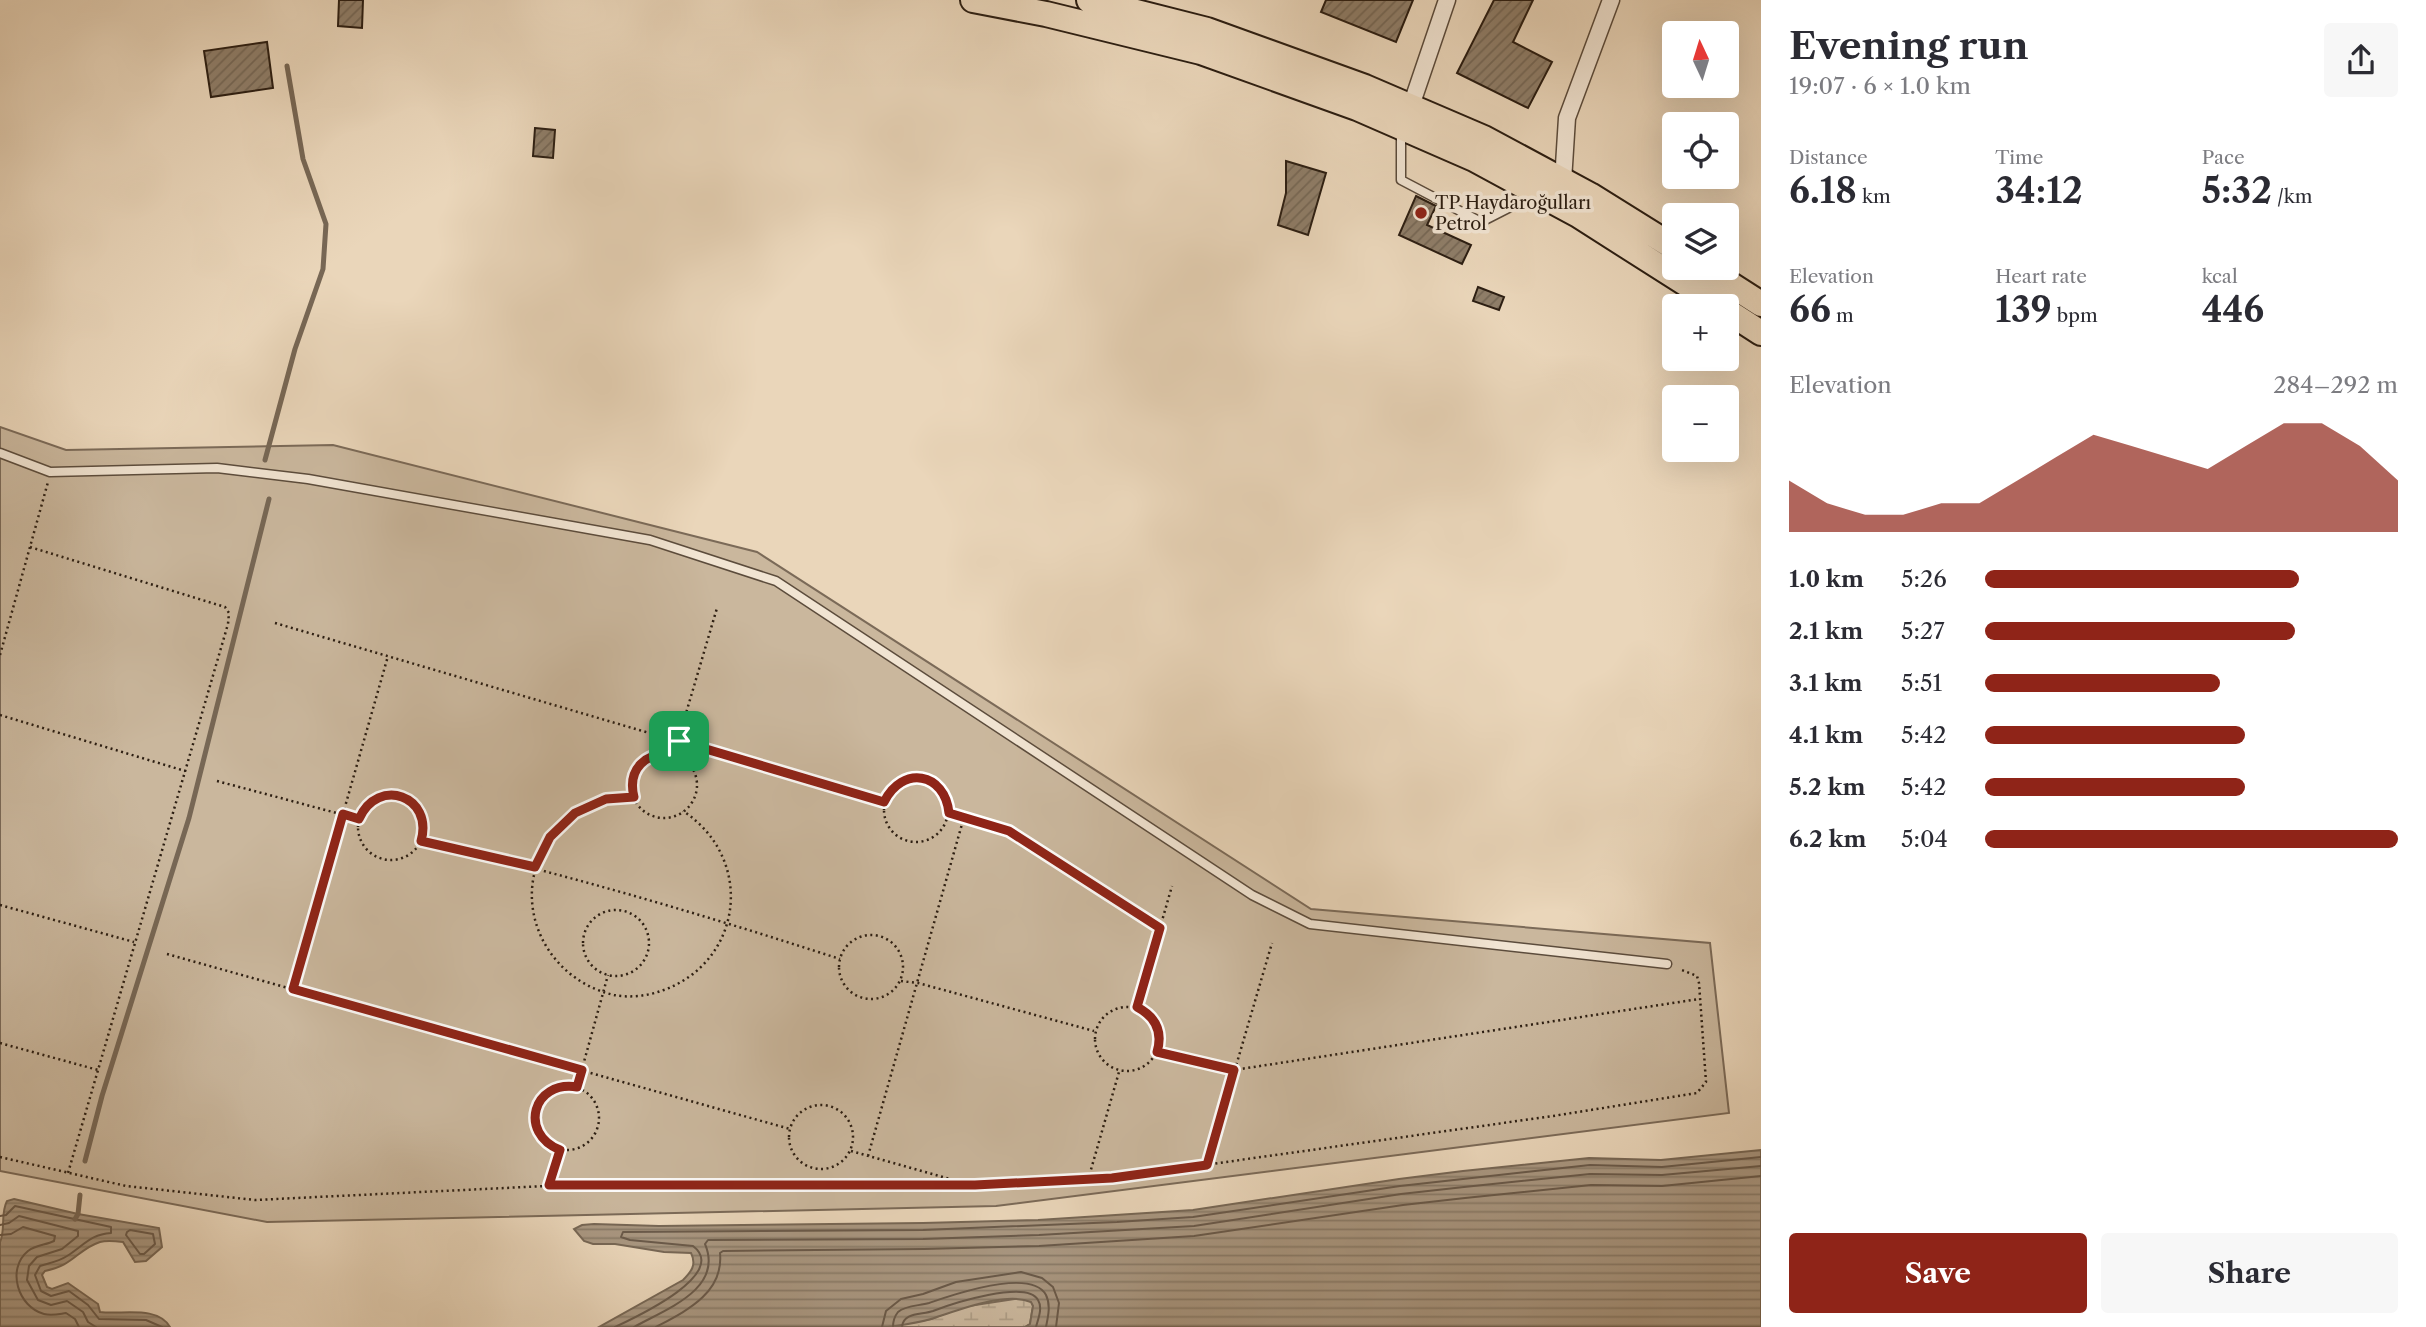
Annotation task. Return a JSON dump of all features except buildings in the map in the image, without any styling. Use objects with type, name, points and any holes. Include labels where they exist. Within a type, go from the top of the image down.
[{"type":"main road","points":[[973,0],[1046,13],[1200,52],[1357,108],[1406,117],[1484,138],[1662,240]]},
{"type":"main road","points":[[1096,1],[1207,30],[1365,87],[1406,117],[1474,159],[1578,215],[1702,294]]},
{"type":"main road","points":[[1724,280],[1761,304]]},
{"type":"main road","points":[[1739,319],[1761,333]]},
{"type":"street","points":[[1406,117],[1447,0]]},
{"type":"street","points":[[1563,181],[1567,118],[1611,0]]},
{"type":"lane","points":[[1406,117],[1401,180],[1481,222],[1537,193]]},
{"type":"lane","points":[[0,453],[50,472],[217,467],[308,479],[650,540],[776,581],[1252,895],[1310,924],[1667,964]]},
{"type":"path","points":[[0,655],[50,472]]},
{"type":"path","points":[[30,548],[225,607],[229,613],[68,1173]]},
{"type":"path","points":[[674,754],[717,608]]},
{"type":"path","points":[[275,623],[884,802]]},
{"type":"path","points":[[293,989],[388,656]]},
{"type":"path","points":[[0,715],[185,771]]},
{"type":"path","points":[[674,754],[691,767],[697,788],[694,799],[683,811],[668,818],[657,817],[647,813],[634,797],[632,777],[644,760],[653,755],[674,754]]},
{"type":"path","points":[[905,779],[926,779],[943,792],[949,813],[940,833],[920,843],[908,842],[891,831],[883,812],[889,792],[905,779]]},
{"type":"path","points":[[217,780],[359,819]]},
{"type":"path","points":[[401,796],[418,809],[424,830],[421,841],[415,850],[405,857],[383,859],[374,855],[360,839],[359,819],[364,809],[380,797],[401,796]]},
{"type":"path","points":[[634,797],[606,799],[575,813],[550,837],[535,867],[531,901],[538,934],[556,963],[583,984],[616,995],[648,995],[678,985],[704,966],[722,939],[732,909],[730,876],[719,846],[699,821],[683,811]]},
{"type":"path","points":[[949,813],[1009,831],[1160,928]]},
{"type":"path","points":[[868,1156],[964,817]]},
{"type":"path","points":[[421,841],[535,867],[840,959]]},
{"type":"path","points":[[1137,1007],[1172,886]]},
{"type":"path","points":[[0,905],[134,942]]},
{"type":"path","points":[[605,912],[626,912],[643,924],[648,934],[646,957],[640,966],[630,972],[608,975],[591,964],[585,955],[584,934],[596,917],[605,912]]},
{"type":"path","points":[[860,936],[881,936],[891,941],[903,959],[901,981],[886,997],[875,1000],[854,995],[841,979],[840,959],[844,949],[860,936]]},
{"type":"path","points":[[1207,1165],[1272,943]]},
{"type":"path","points":[[167,954],[790,1129]]},
{"type":"path","points":[[0,1157],[126,1186],[255,1200],[549,1185],[975,1185],[1112,1178],[1697,1093],[1706,1082],[1697,976],[1667,964]]},
{"type":"path","points":[[577,1087],[608,975]]},
{"type":"path","points":[[901,981],[918,983],[1096,1031]]},
{"type":"path","points":[[1157,1052],[1234,1070],[1701,999]]},
{"type":"path","points":[[1126,1006],[1137,1007],[1154,1020],[1159,1030],[1160,1042],[1151,1062],[1142,1068],[1119,1071],[1110,1067],[1097,1051],[1096,1031],[1107,1013],[1126,1006]]},
{"type":"path","points":[[0,1043],[97,1070]]},
{"type":"path","points":[[1088,1180],[1119,1071]]},
{"type":"path","points":[[556,1087],[577,1087],[587,1091],[595,1099],[600,1121],[591,1141],[582,1147],[560,1150],[542,1139],[535,1120],[536,1109],[540,1100],[556,1087]]},
{"type":"path","points":[[831,1106],[840,1111],[853,1129],[851,1151],[836,1167],[825,1170],[804,1165],[791,1149],[790,1129],[794,1119],[810,1107],[831,1106]]},
{"type":"path","points":[[549,1185],[560,1150]]},
{"type":"path","points":[[851,1151],[975,1185]]},
{"type":"green space","points":[[0,427],[66,450],[333,445],[757,552],[1311,909],[1710,943],[1729,1113],[996,1206],[267,1222],[0,1171]]},
{"type":"green space","points":[[1022,1298],[1032,1302],[1033,1306],[1030,1324],[1025,1327],[888,1327],[931,1319],[962,1307]]},
{"type":"water","points":[[1761,1150],[1761,1327],[1025,1327],[1030,1324],[1033,1306],[1031,1302],[1008,1299],[981,1303],[921,1322],[888,1327],[599,1327],[683,1280],[692,1268],[693,1257],[691,1253],[593,1244],[584,1241],[574,1229],[594,1224],[659,1226],[1038,1220],[1193,1210],[1463,1171],[1589,1158],[1661,1160]]},
{"type":"water","points":[[14,1199],[78,1214],[159,1228],[162,1247],[146,1261],[135,1262],[123,1242],[103,1241],[42,1275],[47,1287],[52,1289],[68,1283],[98,1304],[100,1312],[148,1313],[164,1320],[170,1327],[0,1327],[0,1242],[5,1206],[7,1201]]},
{"type":"waterway","points":[[265,460],[295,349],[323,269],[326,224],[303,159],[287,66]]},
{"type":"waterway","points":[[85,1161],[102,1096],[189,818],[269,499]]},
{"type":"waterway","points":[[75,1219],[80,1195]]},
{"type":"place","name":"TP Haydaroğulları Petrol","points":[[1421,213]]},
{"type":"route","points":[[679,741],[884,802],[896,784],[905,779],[926,779],[943,792],[949,813],[1009,831],[1160,928],[1137,1007],[1154,1020],[1159,1030],[1157,1052],[1234,1070],[1207,1165],[1112,1178],[975,1185],[549,1185],[560,1150],[542,1139],[535,1120],[536,1109],[547,1092],[556,1087],[577,1087],[582,1070],[293,989],[343,814],[359,819],[364,809],[380,797],[401,796],[418,809],[423,819],[421,841],[535,867],[550,837],[575,813],[606,799],[634,797],[632,777],[637,767],[653,755],[674,754],[679,741]]}]
